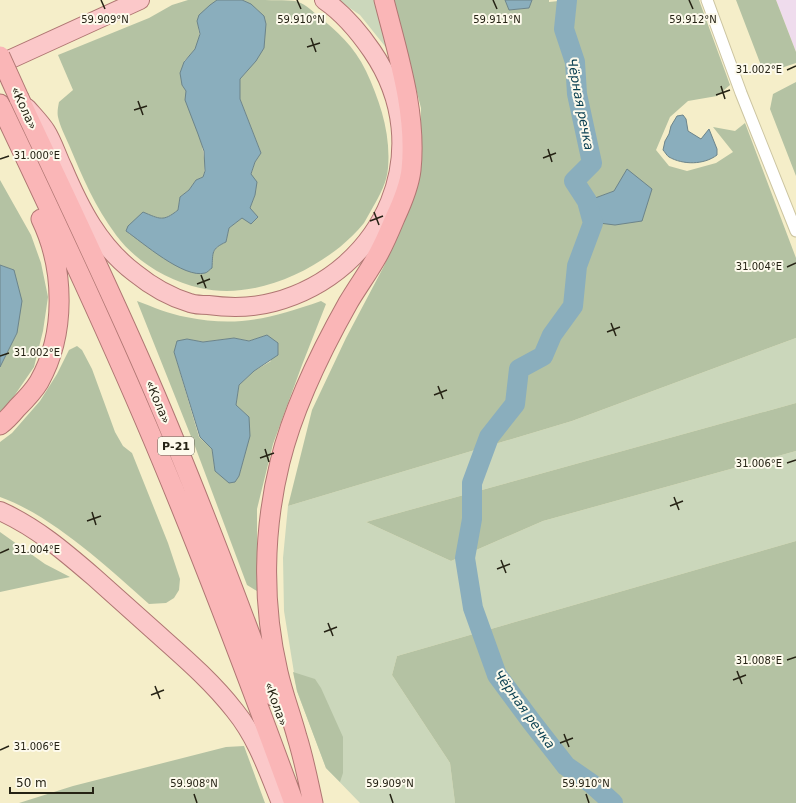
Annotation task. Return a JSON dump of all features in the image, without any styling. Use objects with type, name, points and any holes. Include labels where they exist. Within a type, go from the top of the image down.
[{"type":"highway","points":[[312,803],[298,739],[279,677],[272,639],[266,575],[268,538],[272,502],[280,463],[288,434],[303,395],[348,303],[379,253],[403,200],[411,173],[413,148],[410,112],[404,77],[384,0]]},
{"type":"highway","name":"«Кола»","points":[[0,56],[111,296],[180,453],[259,659],[312,803]]},
{"type":"highway","name":"«Кола»","points":[[1,105],[99,318],[161,460],[232,638],[294,803]]},
{"type":"highway","points":[[0,425],[27,398],[38,383],[48,362],[58,325],[59,298],[55,258],[43,223],[21,176],[12,127]]},
{"type":"main road","points":[[19,98],[46,130],[78,203],[99,237],[133,272],[149,284],[170,295],[191,303],[226,308],[267,304],[286,299],[306,290],[332,275],[349,261],[365,244],[379,224],[391,200],[400,171],[401,135],[397,106],[382,66],[359,33],[334,7],[324,0]]},
{"type":"main road","points":[[0,64],[134,2]]},
{"type":"main road","points":[[0,511],[46,537],[66,553],[145,623],[218,691],[235,711],[263,757],[281,803]]},
{"type":"street","points":[[707,0],[741,93],[796,231]]},
{"type":"shaded area","points":[[776,0],[796,0],[796,52]]},
{"type":"green space","points":[[188,0],[217,0],[197,21],[199,34],[198,44],[193,52],[184,61],[182,85],[186,91],[196,122],[205,169],[203,177],[196,180],[189,190],[180,197],[178,210],[165,218],[158,218],[143,212],[126,231],[133,236],[212,268],[215,249],[226,242],[229,228],[242,218],[250,208],[255,195],[251,175],[255,162],[261,153],[240,99],[240,78],[247,71],[266,24],[263,16],[257,9],[242,0],[277,0],[295,1],[301,3],[338,33],[356,54],[366,71],[376,94],[386,130],[388,143],[388,168],[385,183],[364,223],[340,247],[309,268],[274,283],[256,288],[219,291],[200,288],[188,285],[164,275],[142,261],[116,235],[95,202],[84,180],[59,120],[59,102],[73,90],[58,55],[149,18],[172,5]]},
{"type":"green space","points":[[338,0],[377,0],[388,50],[360,15]]},
{"type":"green space","points":[[393,0],[505,0],[509,10],[529,8],[532,0],[549,0],[549,2],[568,0],[699,0],[730,85],[717,96],[688,101],[670,117],[656,150],[669,166],[687,171],[716,163],[733,152],[713,127],[735,131],[745,123],[796,258],[796,338],[572,421],[288,506],[312,410],[346,338],[384,266],[411,203],[420,161],[421,108]],"holes":[[[614,191],[583,221],[587,201]]]},
{"type":"green space","points":[[736,0],[776,0],[796,52],[796,63],[778,69],[762,68]]},
{"type":"green space","points":[[796,82],[796,176],[770,109],[773,94]]},
{"type":"green space","points":[[0,180],[31,235],[41,263],[48,297],[43,331],[34,367],[10,402],[0,412],[0,367],[17,333],[14,270],[0,265]]},
{"type":"green space","points":[[137,301],[180,316],[222,322],[255,320],[321,301],[326,304],[273,444],[257,509],[257,591],[247,585],[196,449]],"holes":[[[267,335],[271,361],[254,371],[239,385],[236,405],[249,417],[244,458],[239,476],[215,471],[212,449],[199,437],[174,352],[187,339],[203,342],[234,338],[249,341]]]},
{"type":"green space","points":[[796,338],[796,403],[366,522],[451,561],[543,521],[796,451],[796,541],[397,656],[392,675],[450,763],[455,803],[360,803],[326,768],[297,691],[284,611],[283,558],[288,506],[572,421]]},
{"type":"green space","points":[[77,346],[82,350],[92,369],[115,432],[123,446],[132,453],[168,543],[180,579],[179,590],[174,598],[166,603],[149,604],[79,544],[59,529],[20,506],[0,497],[0,442],[12,433],[40,401],[57,374],[69,350]]},
{"type":"green space","points":[[796,403],[796,451],[543,521],[451,561],[366,522]]},
{"type":"green space","points":[[0,532],[45,564],[70,577],[0,592]]},
{"type":"green space","points":[[796,541],[796,803],[455,803],[450,763],[392,675],[397,656]]},
{"type":"green space","points":[[293,672],[315,679],[321,688],[343,737],[343,773],[340,782],[326,768],[297,691]]},
{"type":"green space","points":[[244,746],[265,803],[19,803],[73,786],[226,747]]},
{"type":"water","points":[[217,0],[242,0],[251,4],[264,16],[266,24],[264,48],[256,61],[240,79],[240,99],[261,153],[255,162],[251,174],[257,182],[255,195],[250,208],[258,217],[251,224],[242,218],[229,228],[226,242],[215,249],[212,258],[212,268],[206,273],[196,273],[186,271],[175,265],[152,251],[126,231],[128,226],[143,212],[158,218],[165,218],[173,214],[178,210],[180,197],[189,190],[196,180],[203,177],[205,171],[204,151],[185,100],[186,91],[182,85],[180,73],[184,62],[195,49],[200,34],[197,21],[199,15]]},
{"type":"water","points":[[505,0],[532,0],[529,8],[509,10]]},
{"type":"water","points":[[683,115],[686,119],[688,131],[701,139],[709,129],[717,149],[717,155],[706,161],[693,163],[675,160],[668,156],[663,150],[665,141],[677,116]]},
{"type":"water","points":[[627,169],[652,189],[642,221],[615,225],[583,221],[587,201],[614,191]]},
{"type":"water","points":[[0,265],[14,270],[22,301],[17,333],[0,367]]},
{"type":"water","points":[[267,335],[278,343],[278,355],[254,371],[239,385],[236,405],[249,417],[250,436],[239,476],[235,482],[229,483],[215,471],[212,449],[200,437],[174,352],[177,341],[187,339],[203,342],[234,338],[249,341]]},
{"type":"waterway","name":"Чёрная речка","points":[[567,0],[564,29],[575,62],[577,94],[592,163],[574,181],[587,201],[593,223],[577,266],[573,306],[552,335],[543,356],[519,369],[515,404],[489,437],[472,483],[472,519],[465,558],[473,608],[497,675],[566,766],[592,784],[613,803]]}]
